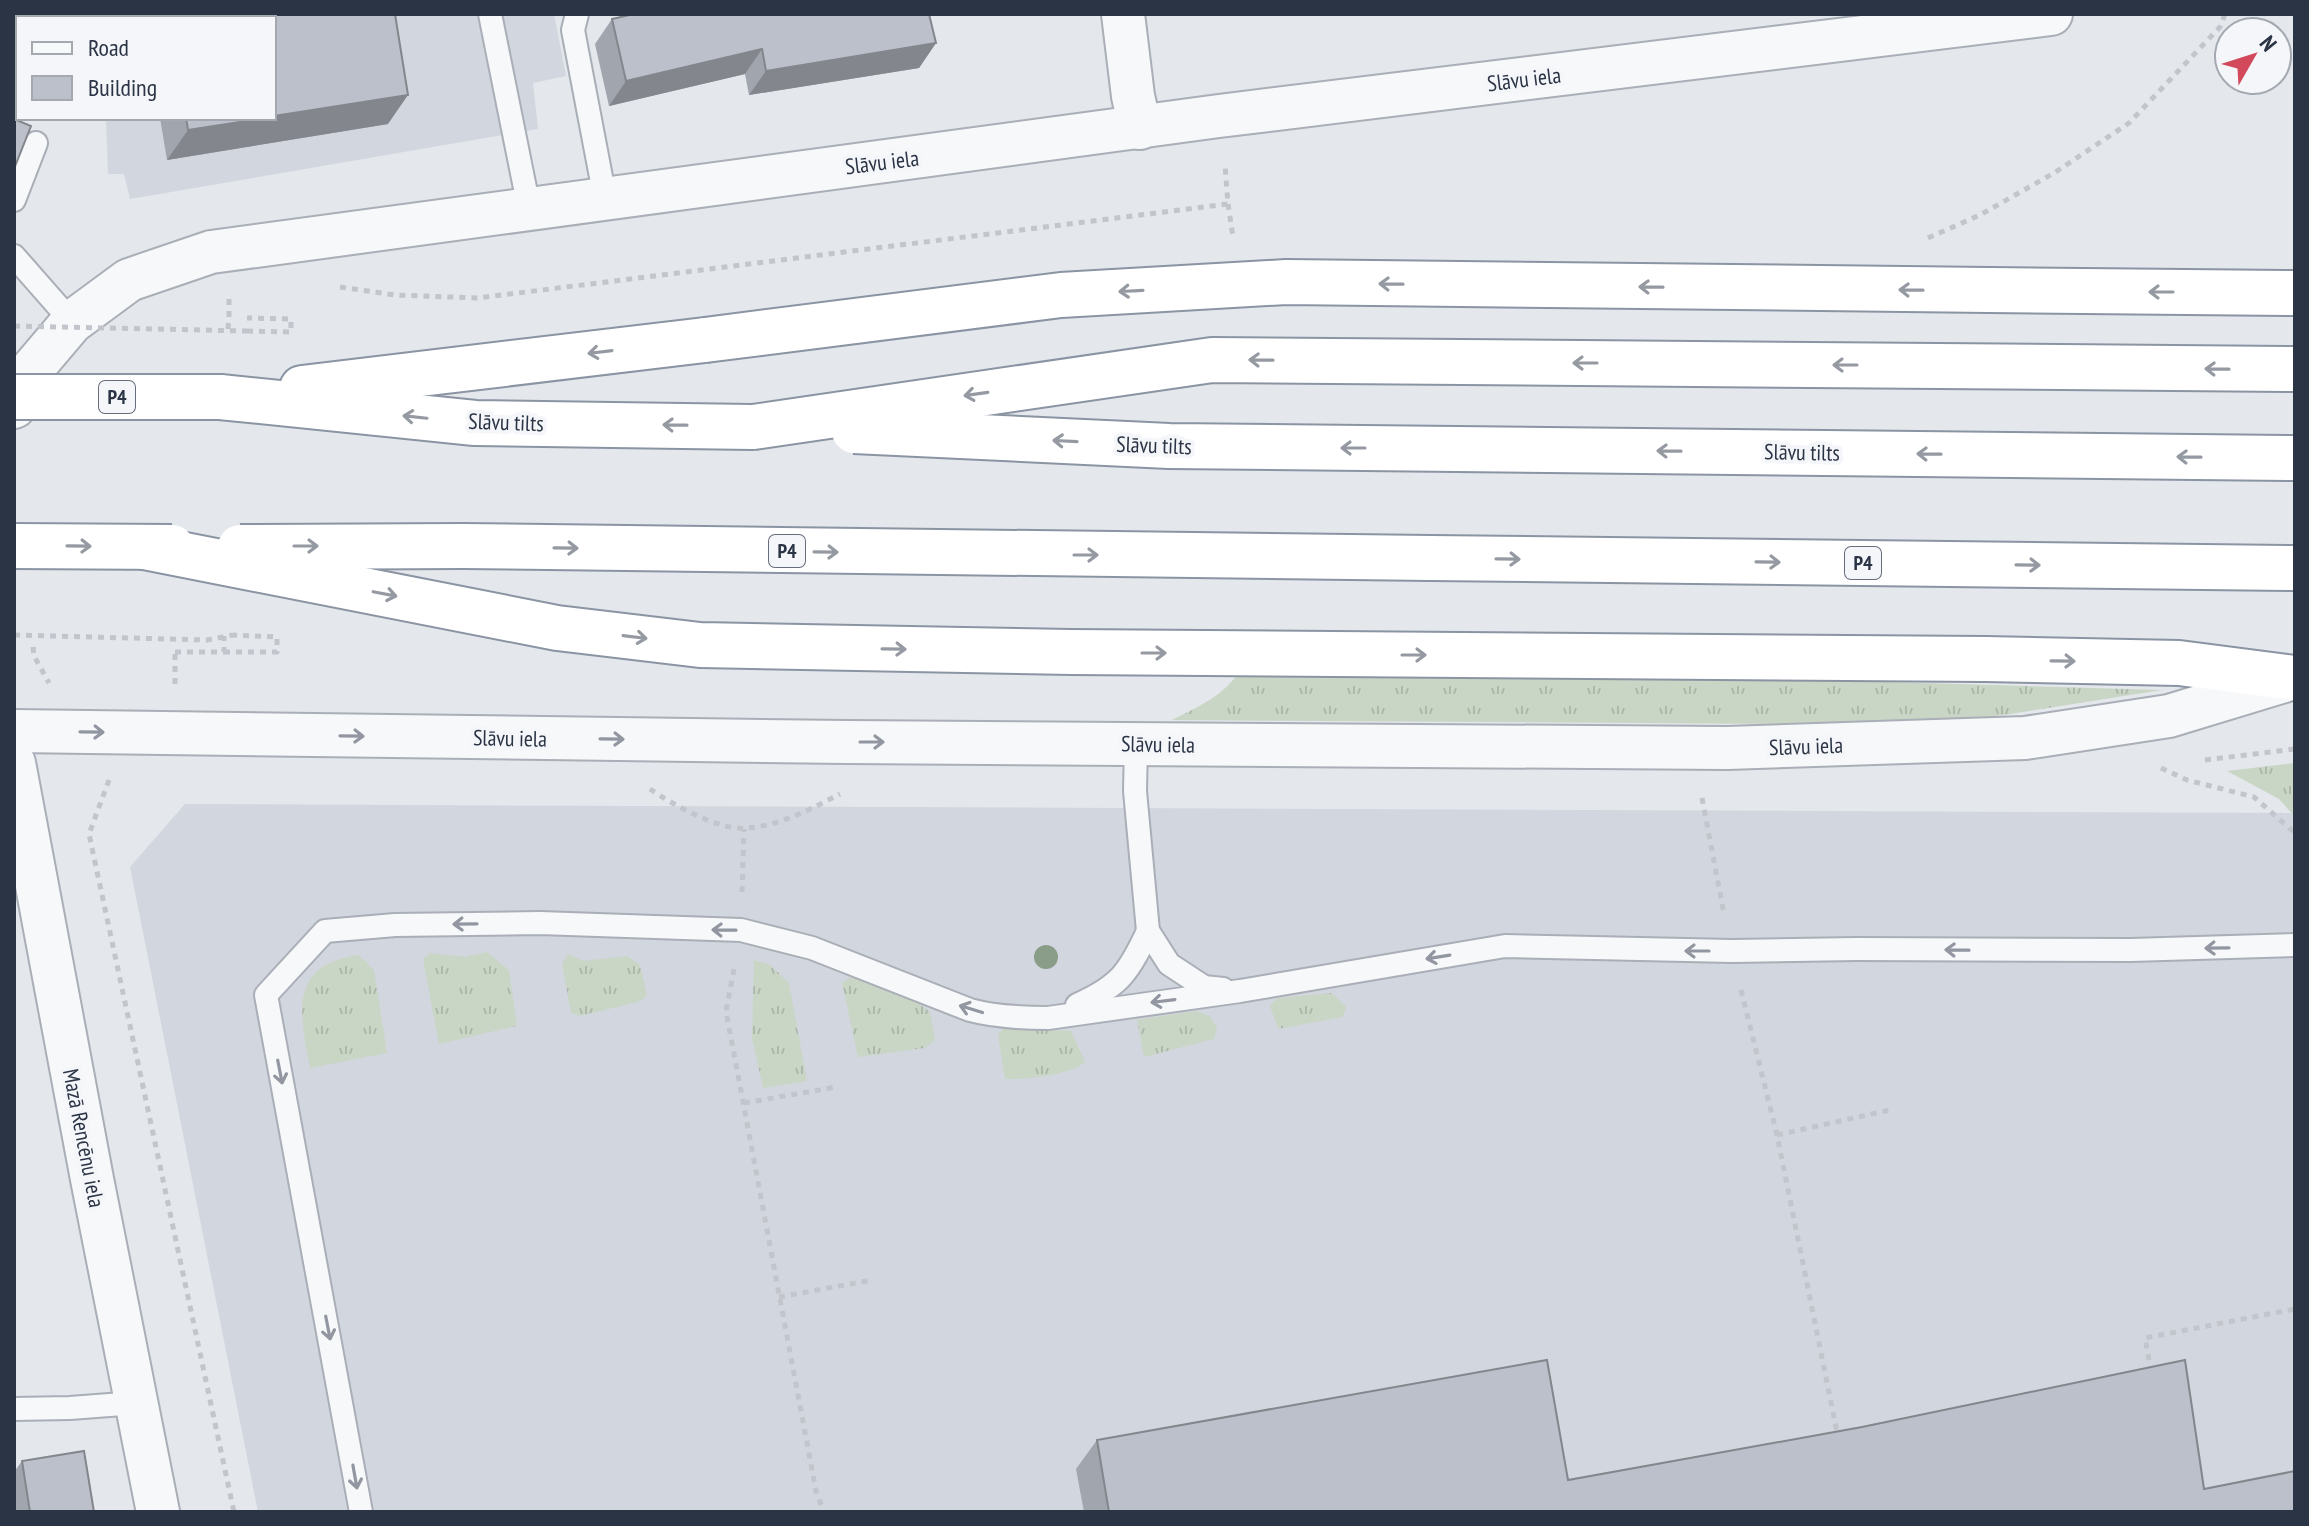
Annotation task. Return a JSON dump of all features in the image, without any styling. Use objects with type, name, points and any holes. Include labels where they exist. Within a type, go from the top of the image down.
[{"type":"highway","points":[[220,397],[1061,295],[1286,282],[2295,293]]},
{"type":"highway","points":[[753,427],[1212,360],[2295,369]]},
{"type":"highway","name":"Slāvu tilts","points":[[14,397],[220,397],[475,423],[753,427],[1169,446],[2295,458]]},
{"type":"highway","name":"P4","points":[[14,546],[463,546],[2295,568]]},
{"type":"highway","points":[[144,547],[557,628],[700,645],[1071,652],[2179,663],[2295,678]]},
{"type":"street","points":[[1123,14],[1140,128]]},
{"type":"street","name":"Slāvu iela","points":[[14,407],[22,381],[72,322],[129,280],[211,252],[1140,128],[2051,14]]},
{"type":"street","name":"Slāvu iela","points":[[14,731],[1727,748],[2025,738],[2169,716],[2295,678]]},
{"type":"street","name":"Mazā Rencēnu iela","points":[[14,763],[158,1512]]},
{"type":"lane","points":[[490,14],[529,208]]},
{"type":"lane","points":[[577,14],[573,30],[605,198]]},
{"type":"lane","points":[[14,200],[36,143]]},
{"type":"lane","points":[[14,256],[72,322]]},
{"type":"lane","points":[[1136,744],[1135,791],[1148,931],[1169,964],[1204,987],[1240,991]]},
{"type":"lane","points":[[361,1512],[266,995],[325,931],[395,925],[540,923],[741,930],[812,948],[970,1010],[994,1016],[1048,1018],[1240,991],[1505,946],[1732,951],[2131,950],[2295,945]]},
{"type":"lane","points":[[1048,1018],[1102,994],[1132,967],[1148,931]]},
{"type":"lane","points":[[14,1409],[136,1403]]},
{"type":"path","points":[[1224,160],[1233,241]]},
{"type":"path","points":[[328,286],[395,295],[478,298],[1228,204]]},
{"type":"path","points":[[218,298],[244,294]]},
{"type":"path","points":[[228,329],[229,296]]},
{"type":"path","points":[[14,326],[291,332],[291,319],[247,318]]},
{"type":"path","points":[[14,635],[207,640],[224,636],[277,637],[277,652],[175,652]]},
{"type":"path","points":[[224,636],[224,651]]},
{"type":"path","points":[[2200,761],[2295,749]]},
{"type":"path","points":[[2171,765],[2157,766],[2187,780],[2254,797],[2295,833]]},
{"type":"path","points":[[122,774],[110,779],[89,834],[234,1512]]},
{"type":"path","points":[[645,786],[700,818],[744,829],[782,821],[843,792]]},
{"type":"path","points":[[1687,798],[1716,797]]},
{"type":"path","points":[[1702,798],[1732,951],[1777,1135],[1839,1441]]},
{"type":"path","points":[[744,829],[741,930],[726,1011],[816,1491],[824,1512]]},
{"type":"path","points":[[744,1103],[836,1087]]},
{"type":"path","points":[[1777,1135],[1890,1110]]},
{"type":"path","points":[[779,1297],[872,1280]]},
{"type":"path","points":[[2152,1378],[2145,1338],[2295,1309]]},
{"type":"shaded area","points":[[554,14],[566,76],[533,83],[538,129],[130,199],[124,174],[108,174],[106,120],[276,120],[276,16],[102,16]]},
{"type":"shaded area","points":[[185,804],[2295,813],[2295,1512],[258,1512],[130,867]]},
{"type":"green space","points":[[1245,663],[2162,690],[1940,725],[1172,720],[1222,690]]},
{"type":"green space","points":[[2295,763],[2295,817],[2279,799],[2227,771]]},
{"type":"green space","points":[[487,952],[509,970],[517,1026],[439,1044],[423,959],[430,953],[465,957]]},
{"type":"green space","points":[[568,954],[583,961],[627,956],[640,965],[647,995],[641,1001],[580,1016],[571,1013],[562,964]]},
{"type":"green space","points":[[359,955],[374,970],[387,1053],[310,1068],[302,1011],[309,981],[320,969]]},
{"type":"green space","points":[[754,960],[769,964],[789,983],[807,1081],[763,1088],[752,1037]]},
{"type":"green space","points":[[851,977],[916,1001],[930,1012],[935,1040],[925,1048],[858,1057],[842,983]]},
{"type":"green space","points":[[1332,993],[1346,1007],[1343,1017],[1278,1029],[1270,1006],[1278,998]]},
{"type":"green space","points":[[1196,1011],[1210,1016],[1217,1028],[1214,1039],[1144,1057],[1137,1020]]},
{"type":"green space","points":[[1004,1027],[1071,1031],[1085,1062],[1058,1073],[1005,1079],[998,1035]]},
{"type":"building","points":[[14,14],[56,14],[16,16],[14,118]]},
{"type":"building","points":[[395,14],[408,95],[276,116],[276,16],[254,16]]},
{"type":"building","points":[[634,14],[929,14],[936,43],[766,71],[762,49],[626,81],[612,19]]},
{"type":"building","points":[[14,119],[31,126],[14,169]]},
{"type":"building","points":[[186,120],[252,120],[188,130]]},
{"type":"building","points":[[1547,1360],[1568,1480],[1862,1427],[2185,1360],[2204,1489],[2295,1471],[2295,1512],[1109,1512],[1097,1440]]},
{"type":"building","points":[[84,1451],[94,1512],[30,1512],[22,1461]]}]
